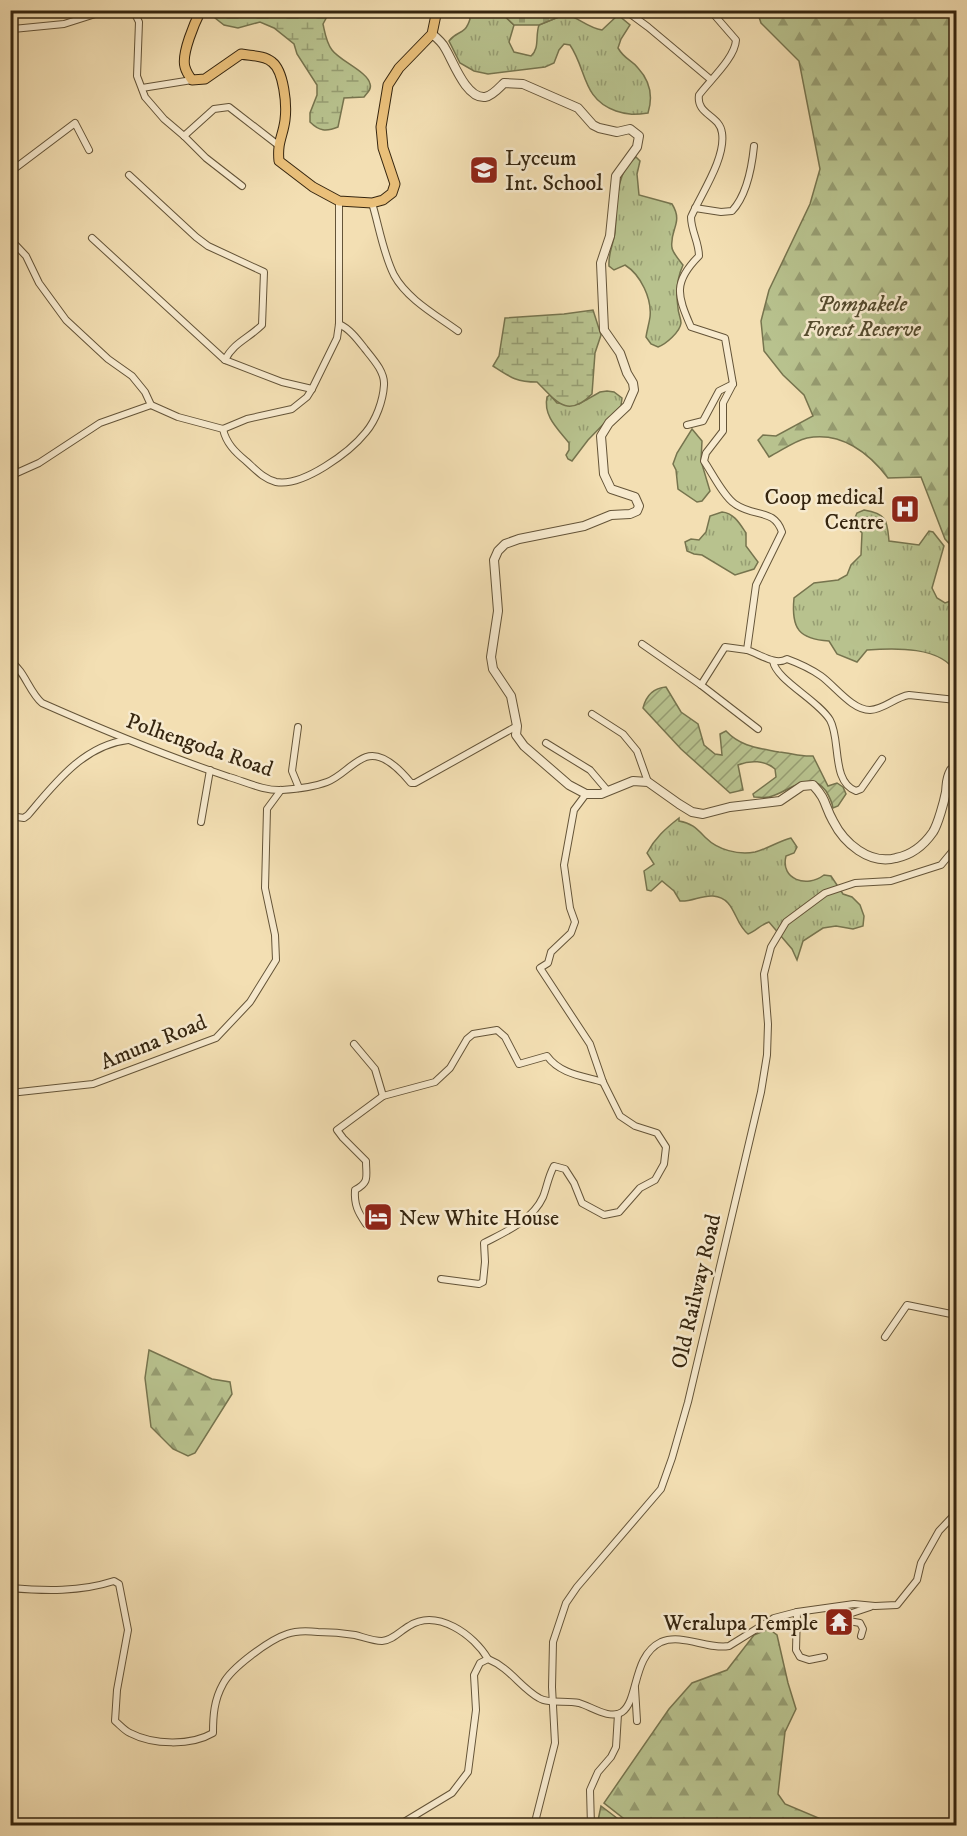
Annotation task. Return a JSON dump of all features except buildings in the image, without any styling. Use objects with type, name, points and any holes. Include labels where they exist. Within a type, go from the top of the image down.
[{"type":"main road","points":[[201,10],[184,59],[185,68],[192,80],[205,79],[241,54],[263,57],[273,62],[280,71],[286,105],[285,121],[278,145],[279,160],[313,187],[339,201],[372,203],[383,200],[392,193],[395,184],[383,148],[381,127],[388,85],[399,68],[432,34],[437,10]]},
{"type":"street","points":[[10,31],[64,24],[108,10]]},
{"type":"street","points":[[130,10],[139,22],[137,76],[145,97],[164,119],[206,159],[242,186]]},
{"type":"street","points":[[625,10],[710,80]]},
{"type":"street","points":[[710,10],[736,40],[729,59],[699,95],[698,103],[701,109],[718,123],[723,132],[721,154],[691,217],[691,228],[699,249],[699,256],[686,269],[681,280],[680,296],[691,327],[725,338],[733,384],[723,403],[723,431],[706,453],[704,461],[732,503],[746,510],[775,518],[782,532],[756,585],[747,650]]},
{"type":"street","points":[[432,34],[444,45],[460,77],[474,95],[484,97],[492,94],[504,83],[523,84],[578,108],[593,126],[617,132],[630,129],[639,136],[636,147],[616,176],[610,236],[601,263],[604,330],[620,353],[633,382],[634,390],[627,406],[609,423],[601,436],[604,474],[611,489],[635,497],[639,506],[637,511],[630,514],[611,515],[584,526],[519,538],[505,544],[498,551],[494,560],[498,611],[491,657],[493,669],[511,696],[517,726],[516,735],[524,746],[569,785],[586,794],[601,794],[633,781],[648,782],[692,812],[703,814],[730,807],[780,801],[802,786],[813,785],[824,797],[832,821],[849,844],[865,855],[892,860],[915,851],[933,832],[945,794],[946,778],[951,770],[957,769]]},
{"type":"street","points":[[142,88],[192,80]]},
{"type":"street","points":[[184,136],[214,109],[229,107],[278,145]]},
{"type":"street","points":[[10,172],[75,123],[89,150]]},
{"type":"street","points":[[695,208],[721,212],[732,211],[739,204],[752,161],[754,146]]},
{"type":"street","points":[[129,175],[202,242],[264,273],[262,325],[230,350],[225,360]]},
{"type":"street","points":[[10,239],[26,256],[39,283],[66,320],[108,359],[132,376],[145,392],[151,405],[178,417],[223,429],[247,419],[292,409],[307,398],[312,389],[337,338],[339,201]]},
{"type":"street","points":[[372,203],[394,276],[409,293],[458,331]]},
{"type":"street","points":[[92,238],[225,360],[282,382],[312,389]]},
{"type":"street","points":[[223,429],[234,451],[266,479],[278,482],[291,482],[316,472],[357,442],[368,430],[380,407],[383,377],[374,360],[355,336],[339,324]]},
{"type":"street","points":[[11,370],[13,474],[39,463],[100,423],[151,405]]},
{"type":"street","points":[[687,424],[703,421],[714,398],[719,392],[733,384]]},
{"type":"street","points":[[642,644],[759,729]]},
{"type":"street","points":[[701,685],[725,647],[747,650],[781,663],[787,659],[795,662],[819,675],[855,705],[866,710],[877,709],[909,695],[957,700]]},
{"type":"street","name":"Polhengoda Road","points":[[10,661],[16,665],[33,696],[42,703],[110,733],[267,789],[299,788],[328,782],[366,757],[376,757],[390,763],[411,783],[416,783],[517,726]]},
{"type":"street","points":[[773,661],[777,672],[819,706],[831,722],[839,770],[850,789],[856,791],[861,789],[882,759]]},
{"type":"street","points":[[591,714],[623,734],[637,752],[648,782]]},
{"type":"street","points":[[298,728],[292,771],[299,788]]},
{"type":"street","points":[[10,816],[24,818],[28,815],[56,782],[93,752],[115,742],[131,740]]},
{"type":"street","points":[[546,743],[590,770],[607,790]]},
{"type":"street","points":[[201,822],[210,770]]},
{"type":"street","name":"Amuna Road","points":[[10,1093],[93,1084],[216,1038],[250,1002],[276,960],[275,935],[265,888],[267,808],[281,790]]},
{"type":"street","points":[[441,1279],[479,1284],[483,1282],[484,1243],[516,1226],[532,1213],[542,1198],[548,1176],[554,1166],[565,1169],[582,1203],[604,1215],[619,1212],[640,1188],[654,1180],[664,1164],[666,1147],[657,1133],[635,1126],[620,1116],[603,1082],[590,1044],[540,968],[548,963],[551,952],[571,933],[575,922],[570,908],[564,865],[574,810],[586,794]]},
{"type":"street","name":"Old Railway Road","points":[[534,1826],[555,1743],[552,1687],[553,1642],[566,1603],[661,1489],[688,1402],[762,1083],[768,1035],[764,974],[771,947],[786,922],[825,893],[855,883],[891,881],[940,866],[957,847]]},
{"type":"street","points":[[366,1224],[356,1209],[354,1200],[355,1190],[366,1181],[366,1161],[337,1130],[383,1096],[435,1082],[450,1068],[467,1039],[473,1034],[497,1030],[505,1037],[519,1064],[547,1056],[554,1066],[603,1082]]},
{"type":"street","points":[[354,1044],[375,1069],[383,1096]]},
{"type":"street","points":[[885,1337],[907,1305],[957,1315]]},
{"type":"street","points":[[10,1588],[54,1591],[103,1585],[114,1581],[119,1584],[128,1630],[117,1690],[115,1721],[130,1733],[164,1743],[190,1742],[203,1739],[213,1733],[213,1710],[227,1678],[268,1644],[287,1634],[318,1632],[353,1635],[381,1641],[392,1639],[410,1625],[424,1619],[448,1623],[481,1647],[488,1659],[501,1664],[537,1698],[545,1701],[569,1700],[612,1716],[627,1708],[643,1659],[659,1643],[669,1640],[721,1648],[729,1646],[774,1618],[796,1612],[854,1604],[897,1605],[916,1580],[921,1563],[939,1531],[957,1513]]},
{"type":"street","points":[[861,1636],[863,1629],[860,1623],[849,1621],[845,1617],[875,1606]]},
{"type":"street","points":[[796,1612],[796,1650],[800,1657],[809,1660],[824,1657]]},
{"type":"street","points":[[403,1826],[404,1822],[452,1793],[468,1772],[476,1710],[474,1675],[480,1663],[488,1659]]},
{"type":"street","points":[[634,1684],[637,1721]]},
{"type":"street","points":[[591,1826],[590,1790],[598,1772],[616,1747],[618,1714]]},
{"type":"green space","points":[[216,11],[335,11],[329,13],[323,24],[328,44],[336,54],[364,75],[370,84],[370,89],[364,97],[344,98],[338,127],[326,130],[316,127],[310,122],[310,113],[317,95],[317,85],[297,54],[294,44],[274,28],[260,22],[238,28],[224,25],[215,18]]},
{"type":"green space","points":[[466,11],[499,11],[514,25],[509,42],[514,52],[531,56],[536,46],[539,25],[566,14],[602,30],[618,15],[630,25],[618,48],[642,73],[648,84],[650,101],[648,113],[632,114],[605,106],[591,91],[570,45],[564,44],[554,63],[545,67],[488,74],[474,71],[460,63],[449,41],[466,28],[470,19]]},
{"type":"green space","points":[[499,11],[566,11],[566,14],[539,25],[514,25]]},
{"type":"green space","name":"Pompakele Forest Reserve","points":[[757,11],[956,11],[956,551],[945,539],[921,477],[888,478],[863,453],[843,441],[831,438],[802,439],[769,457],[758,440],[763,435],[776,436],[813,416],[804,395],[783,375],[764,351],[761,321],[769,290],[810,204],[820,169],[799,61],[761,23]]},
{"type":"green space","points":[[636,157],[640,161],[637,174],[639,195],[672,204],[677,216],[672,236],[672,248],[683,265],[677,292],[680,326],[672,337],[658,347],[651,344],[646,337],[650,310],[647,295],[640,281],[625,265],[614,270],[609,266],[620,181],[629,164]]},
{"type":"green space","points":[[593,310],[601,335],[595,353],[592,394],[576,405],[562,404],[537,382],[514,378],[493,366],[499,356],[505,318]]},
{"type":"green space","points":[[600,392],[614,392],[622,398],[621,406],[588,440],[572,461],[568,459],[566,455],[569,443],[549,416],[547,397],[550,395],[557,403],[579,404]]},
{"type":"green space","points":[[692,429],[702,441],[701,461],[710,491],[702,501],[697,502],[678,489],[673,464]]},
{"type":"green space","points":[[864,510],[882,516],[887,523],[889,541],[919,545],[929,531],[933,532],[944,546],[932,588],[937,598],[945,603],[956,599],[956,673],[949,664],[929,653],[903,649],[867,650],[857,662],[837,654],[829,641],[804,635],[796,625],[793,609],[794,598],[814,583],[838,580],[847,575],[851,565],[861,555],[862,533],[854,520],[857,513]]},
{"type":"green space","points":[[722,512],[733,517],[746,533],[746,546],[758,562],[754,569],[735,575],[702,555],[687,551],[685,542],[691,539],[699,540],[706,532],[710,516]]},
{"type":"green space","points":[[666,687],[681,712],[698,724],[704,745],[715,754],[722,755],[720,734],[726,731],[751,746],[813,756],[828,786],[837,783],[843,787],[846,794],[838,806],[833,808],[826,791],[820,784],[813,782],[799,784],[769,797],[754,797],[753,794],[776,777],[775,769],[762,762],[747,762],[738,765],[743,790],[730,793],[681,749],[643,708],[651,693]]},
{"type":"green space","points":[[679,818],[679,821],[694,827],[716,846],[735,852],[755,852],[791,838],[797,847],[794,853],[786,856],[785,864],[791,876],[810,881],[824,875],[831,876],[843,894],[852,897],[860,905],[864,916],[863,926],[853,929],[836,926],[823,928],[803,941],[797,960],[792,949],[769,922],[748,934],[730,906],[720,898],[709,896],[680,901],[674,891],[662,881],[651,891],[647,890],[644,871],[654,864],[647,853],[661,834]]},
{"type":"green space","points":[[149,1350],[212,1379],[230,1382],[232,1394],[195,1453],[188,1456],[173,1449],[151,1427],[145,1378]]},
{"type":"green space","points":[[769,1629],[777,1635],[796,1709],[785,1732],[778,1794],[785,1804],[835,1825],[632,1825],[604,1803],[669,1709],[692,1683],[727,1670],[754,1635]]},
{"type":"green space","points":[[601,1806],[626,1825],[597,1825]]},
{"type":"place","name":"Lyceum Int. School","points":[[484,170]]},
{"type":"place","name":"Coop medical Centre","points":[[905,509]]},
{"type":"place","name":"New White House","points":[[378,1217]]},
{"type":"place","name":"Weralupa Temple","points":[[839,1622]]}]
